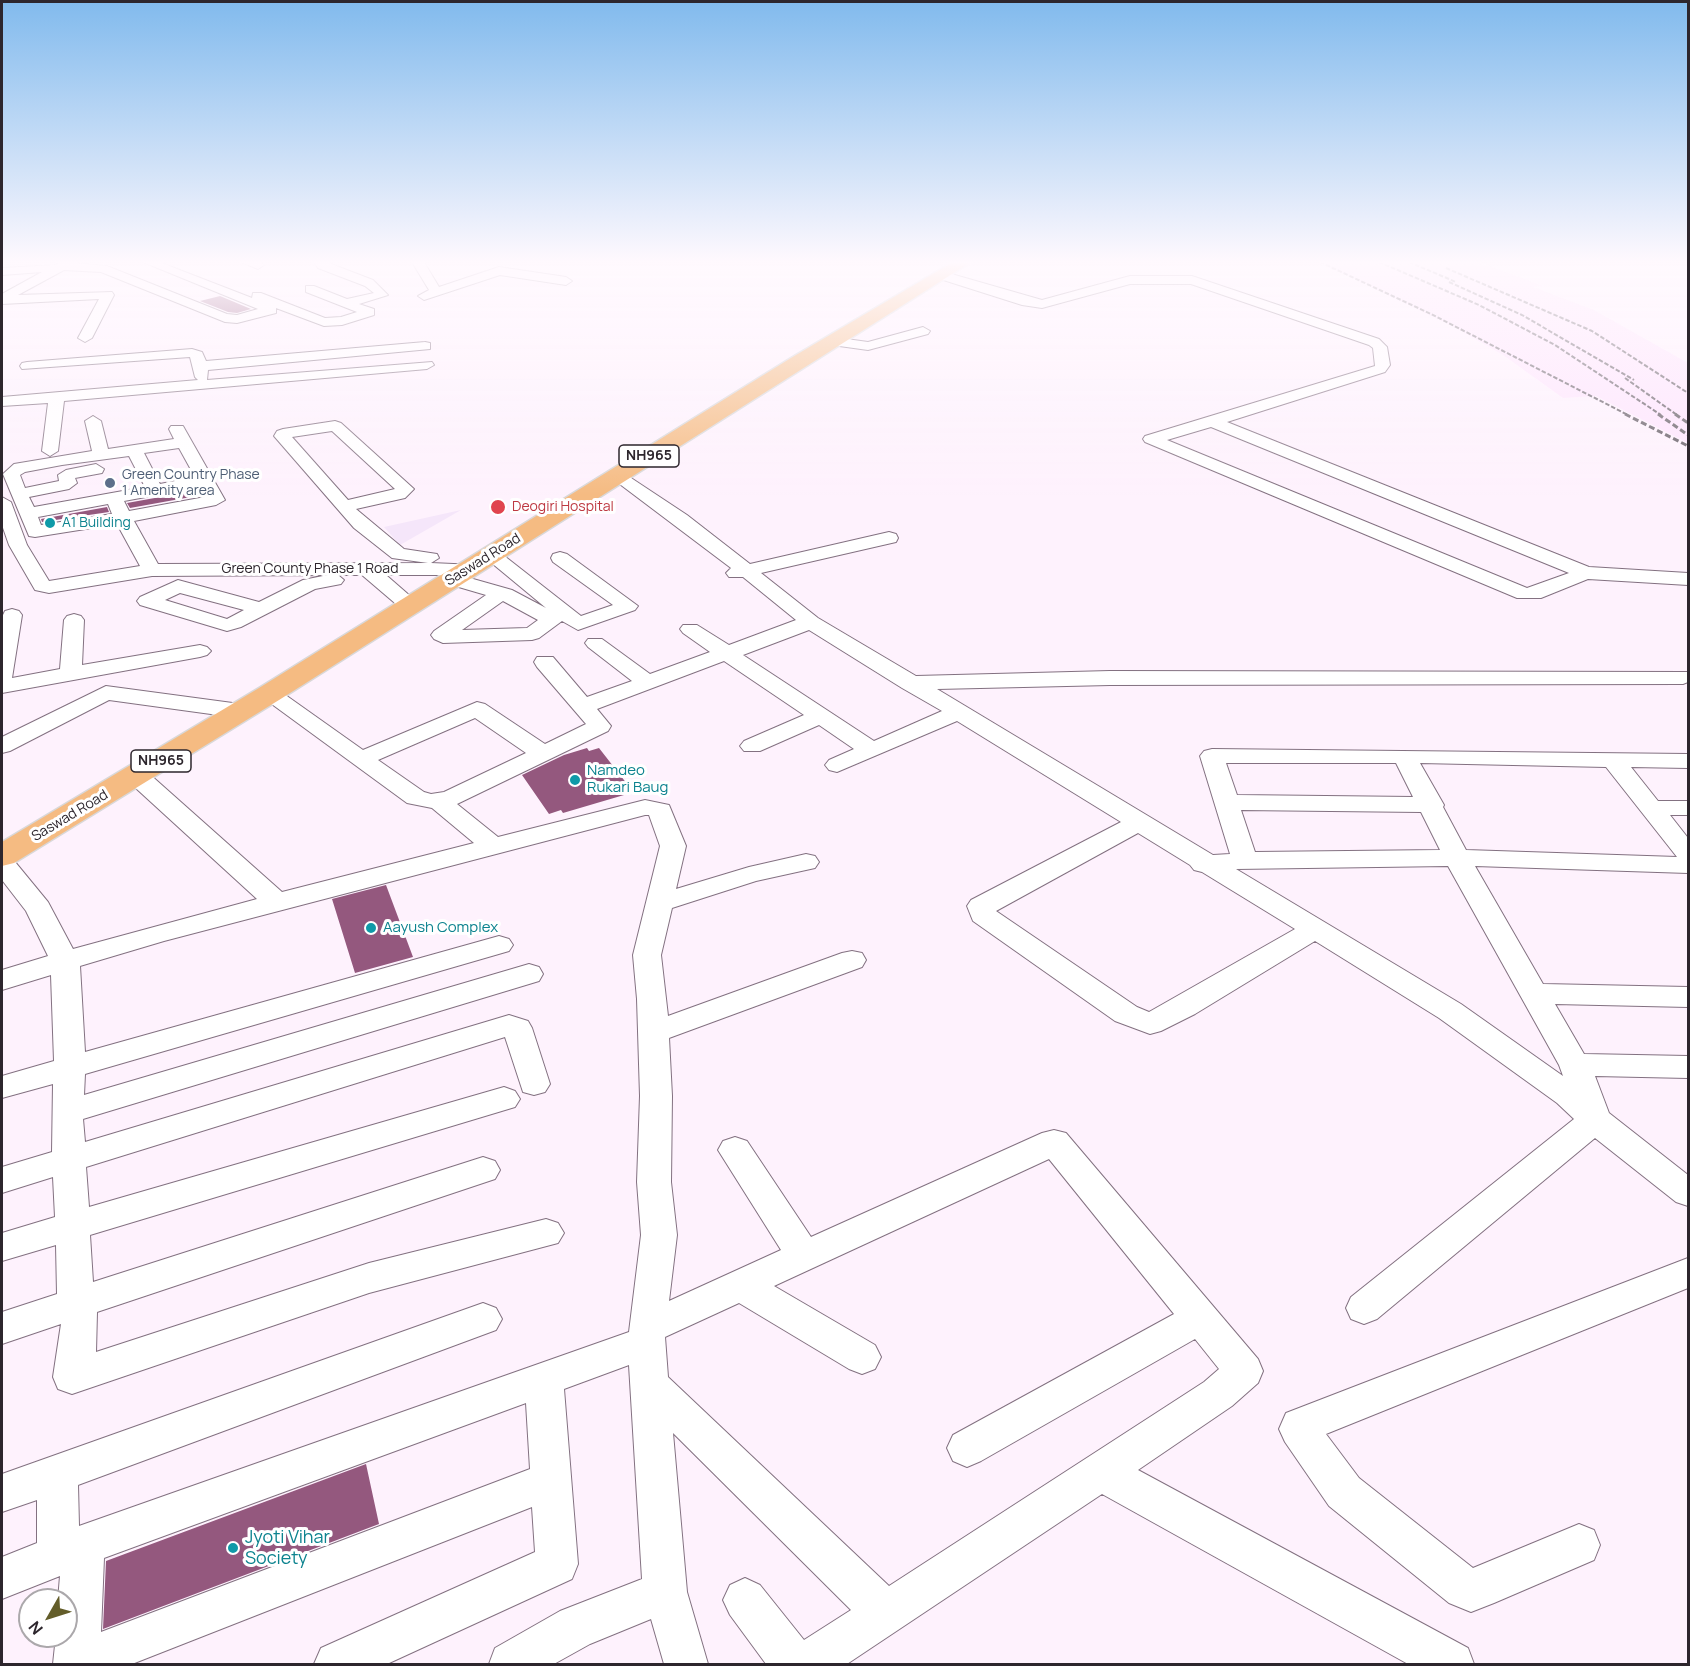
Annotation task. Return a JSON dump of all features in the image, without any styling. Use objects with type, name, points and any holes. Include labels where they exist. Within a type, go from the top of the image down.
[{"type":"highway","name":"Saswad Road","points":[[2,856],[137,776],[832,341]]},
{"type":"street","points":[[832,341],[868,346],[891,340]]},
{"type":"street","points":[[1367,340],[1380,347],[1383,364],[1380,369],[1151,439],[1524,594],[1534,594],[1586,573]]},
{"type":"street","points":[[2,402],[57,396],[200,369],[424,352],[200,369],[55,376]]},
{"type":"street","points":[[27,366],[192,353],[197,354],[200,369]]},
{"type":"street","points":[[50,452],[51,428],[57,396]]},
{"type":"street","points":[[93,421],[101,453]]},
{"type":"street","points":[[1212,422],[1586,573],[1689,579]]},
{"type":"street","points":[[344,506],[399,494],[405,489],[335,426],[283,434],[282,436],[344,506],[360,524],[399,554],[474,566],[578,624],[628,606],[560,558]]},
{"type":"street","points":[[10,498],[63,485],[68,483],[66,475],[136,456],[180,436],[215,501],[38,532],[34,531],[30,513],[10,498],[6,475],[20,468],[101,453],[136,456]]},
{"type":"street","points":[[136,456],[155,490]]},
{"type":"street","points":[[616,477],[742,572],[806,624],[1311,932],[1554,1105],[1595,1120],[1689,1193]]},
{"type":"street","points":[[30,513],[204,481]]},
{"type":"street","points":[[114,497],[152,570]]},
{"type":"street","name":"Green County Phase 1 Road","points":[[10,498],[18,545],[42,586],[56,586],[152,570],[365,570],[474,566]]},
{"type":"street","points":[[742,572],[889,538]]},
{"type":"street","points":[[474,566],[502,593]]},
{"type":"street","points":[[262,609],[310,584],[352,576],[365,570],[410,606]]},
{"type":"street","points":[[2,676],[12,615]]},
{"type":"street","points":[[71,673],[74,620]]},
{"type":"street","points":[[587,705],[806,624]]},
{"type":"street","points":[[690,629],[724,654],[872,750]]},
{"type":"street","points":[[595,643],[647,682]]},
{"type":"street","points":[[2,686],[200,651]]},
{"type":"street","points":[[269,694],[416,798],[437,800],[449,798],[600,726],[545,662]]},
{"type":"street","points":[[104,668],[106,693]]},
{"type":"street","points":[[902,683],[1110,678],[1683,677]]},
{"type":"street","points":[[2,746],[106,693],[240,711]]},
{"type":"street","points":[[361,759],[477,709],[544,754]]},
{"type":"street","points":[[2,726],[66,714]]},
{"type":"street","points":[[837,765],[953,715]]},
{"type":"street","points":[[752,746],[821,716]]},
{"type":"street","points":[[1245,860],[1212,756],[1404,756],[1689,761]]},
{"type":"street","points":[[1404,756],[1432,805],[1457,858],[1575,1065],[1595,1120]]},
{"type":"street","points":[[1613,760],[1689,854]]},
{"type":"street","points":[[137,776],[278,903]]},
{"type":"street","points":[[437,800],[494,847]]},
{"type":"street","points":[[1227,802],[1432,805]]},
{"type":"street","points":[[2,980],[155,934],[645,807],[660,810],[673,846],[647,956],[654,1032],[654,1182],[659,1235],[647,1335],[665,1592],[686,1665]]},
{"type":"street","points":[[1652,808],[1689,808]]},
{"type":"street","points":[[1133,825],[981,906],[983,915],[1126,1014],[1150,1024],[1185,1007],[1311,932]]},
{"type":"street","points":[[1199,864],[1245,860],[1457,858],[1689,865]]},
{"type":"street","points":[[659,903],[749,875],[806,862]]},
{"type":"street","points":[[2,863],[38,909],[64,962],[70,1067],[67,1112],[76,1304],[80,1317],[78,1348],[72,1377],[369,1278],[546,1233]]},
{"type":"street","points":[[2,1088],[499,945]]},
{"type":"street","points":[[654,1032],[852,960]]},
{"type":"street","points":[[67,1112],[529,974]]},
{"type":"street","points":[[1534,994],[1689,997]]},
{"type":"street","points":[[2,1180],[508,1025],[517,1028],[534,1084]]},
{"type":"street","points":[[1575,1065],[1689,1067]]},
{"type":"street","points":[[2,1247],[504,1099]]},
{"type":"street","points":[[1364,1308],[1595,1120]]},
{"type":"street","points":[[2,1578],[70,1550],[544,1380],[647,1335],[741,1285],[1054,1142],[1244,1371],[1218,1394],[808,1665]]},
{"type":"street","points":[[735,1150],[804,1256]]},
{"type":"street","points":[[2,1328],[483,1170]]},
{"type":"street","points":[[1579,1545],[1479,1588],[1471,1590],[1464,1588],[1344,1492],[1299,1429],[1300,1426],[1689,1273]]},
{"type":"street","points":[[741,1285],[862,1357]]},
{"type":"street","points":[[967,1448],[1200,1318]]},
{"type":"street","points":[[2,1493],[483,1319]]},
{"type":"street","points":[[337,1665],[557,1564],[544,1380]]},
{"type":"street","points":[[649,1384],[886,1613]]},
{"type":"street","points":[[1101,1472],[1452,1665]]},
{"type":"street","points":[[57,1473],[70,1550],[77,1664],[550,1481]]},
{"type":"street","points":[[511,1665],[576,1627],[665,1592]]},
{"type":"street","points":[[745,1600],[794,1665]]},
{"type":"shaded area","points":[[1476,340],[1647,340],[1688,363],[1688,443],[1596,396],[1563,398],[1503,355]]},
{"type":"shaded area","points":[[461,510],[400,545],[384,527]]},
{"type":"building","points":[[199,490],[202,495],[130,508],[127,503]]},
{"type":"building","points":[[107,507],[109,512],[42,522],[41,519]]},
{"type":"building","name":"Namdeo Rukari Baug","points":[[587,748],[589,751],[599,748],[631,789],[622,792],[624,795],[563,813],[561,810],[549,814],[522,775],[564,755]]},
{"type":"building","name":"Aayush Complex","points":[[386,885],[413,957],[355,973],[332,899]]},
{"type":"building","name":"Jyoti Vihar Society","points":[[366,1464],[379,1524],[103,1629],[106,1561]]},
{"type":"railway","points":[[1481,340],[1628,415]]},
{"type":"railway","points":[[1545,340],[1661,415]]},
{"type":"railway","points":[[1565,340],[1634,380]]},
{"type":"railway","points":[[1606,340],[1688,393]]},
{"type":"railway","points":[[1625,378],[1677,415]]},
{"type":"railway","points":[[1625,414],[1688,446]]},
{"type":"railway","points":[[1658,414],[1688,435]]},
{"type":"railway","points":[[1675,414],[1688,423]]},
{"type":"place","name":"Green Country Phase 1 Amenity area","points":[[110,483]]},
{"type":"place","name":"Deogiri Hospital","points":[[498,507]]},
{"type":"place","name":"A1 Building","points":[[50,523]]},
{"type":"place","name":"Namdeo Rukari Baug","points":[[575,780]]},
{"type":"place","name":"Aayush Complex","points":[[371,928]]},
{"type":"place","name":"Jyoti Vihar Society","points":[[233,1548]]}]
